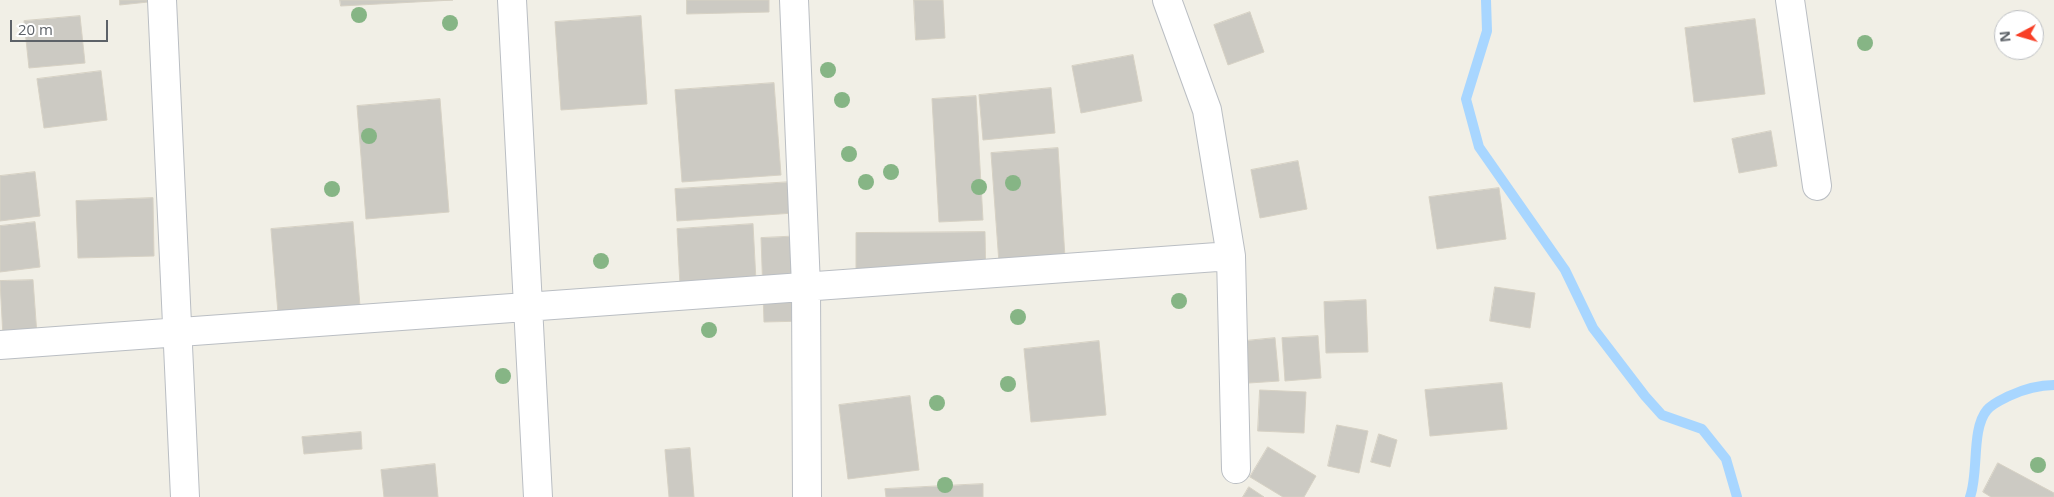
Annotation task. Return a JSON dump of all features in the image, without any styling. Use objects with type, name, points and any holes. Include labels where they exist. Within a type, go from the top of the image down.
[{"type":"street","points":[[162,0],[185,497]]},
{"type":"street","points":[[512,0],[538,497]]},
{"type":"street","points":[[794,0],[806,286],[807,497]]},
{"type":"street","points":[[1167,0],[1207,110],[1231,256],[1236,469]]},
{"type":"street","points":[[1790,0],[1817,186]]},
{"type":"street","points":[[0,345],[1231,256]]},
{"type":"building","points":[[120,0],[148,0],[148,2],[120,5]]},
{"type":"building","points":[[340,0],[453,0],[341,6]]},
{"type":"building","points":[[687,0],[769,0],[769,12],[687,14]]},
{"type":"building","points":[[914,0],[943,0],[945,38],[916,40]]},
{"type":"building","points":[[1250,12],[1264,52],[1228,65],[1214,25]]},
{"type":"building","points":[[80,16],[85,63],[29,68],[24,21]]},
{"type":"building","points":[[641,16],[647,104],[561,110],[555,22]]},
{"type":"building","points":[[1755,19],[1765,94],[1694,102],[1685,28]]},
{"type":"building","points":[[1133,55],[1142,101],[1081,113],[1072,66]]},
{"type":"building","points":[[101,71],[107,120],[44,128],[37,79]]},
{"type":"building","points":[[774,83],[781,175],[682,182],[675,90]]},
{"type":"building","points":[[1051,88],[1055,133],[983,140],[979,95]]},
{"type":"building","points":[[976,96],[983,220],[939,222],[932,99]]},
{"type":"building","points":[[440,99],[449,212],[366,219],[357,106]]},
{"type":"building","points":[[1771,131],[1777,166],[1739,173],[1732,139]]},
{"type":"building","points":[[1058,148],[1066,273],[1000,277],[991,153]]},
{"type":"building","points":[[1298,161],[1307,209],[1260,218],[1251,170]]},
{"type":"building","points":[[35,172],[40,216],[0,221],[0,176]]},
{"type":"building","points":[[792,182],[794,213],[677,221],[675,189]]},
{"type":"building","points":[[1499,188],[1506,239],[1437,249],[1429,197]]},
{"type":"building","points":[[153,198],[154,256],[78,258],[76,201]]},
{"type":"building","points":[[35,222],[40,267],[0,272],[0,226]]},
{"type":"building","points":[[353,222],[360,306],[278,313],[271,229]]},
{"type":"building","points":[[753,224],[756,281],[680,285],[677,229]]},
{"type":"building","points":[[985,232],[986,284],[856,286],[856,233]]},
{"type":"building","points":[[803,236],[806,321],[764,322],[761,238]]},
{"type":"building","points":[[33,280],[37,335],[3,337],[0,281]]},
{"type":"building","points":[[1495,287],[1535,293],[1530,328],[1490,321]]},
{"type":"building","points":[[1366,300],[1368,352],[1326,353],[1324,302]]},
{"type":"building","points":[[1318,336],[1321,378],[1285,381],[1282,338]]},
{"type":"building","points":[[1275,338],[1279,381],[1249,383],[1245,341]]},
{"type":"building","points":[[1099,341],[1106,415],[1031,422],[1024,349]]},
{"type":"building","points":[[1502,383],[1507,429],[1430,436],[1425,390]]},
{"type":"building","points":[[1260,390],[1306,392],[1304,433],[1258,431]]},
{"type":"building","points":[[910,396],[919,470],[848,479],[839,405]]},
{"type":"building","points":[[1337,425],[1368,431],[1359,473],[1328,466]]},
{"type":"building","points":[[361,432],[362,449],[304,454],[302,437]]},
{"type":"building","points":[[1379,434],[1397,440],[1390,467],[1371,462]]},
{"type":"building","points":[[1268,447],[1316,476],[1304,497],[1283,497],[1250,477]]},
{"type":"building","points":[[690,448],[694,497],[669,497],[665,450]]},
{"type":"building","points":[[1998,463],[2054,493],[2054,497],[1991,497],[1983,492]]},
{"type":"building","points":[[435,464],[438,497],[384,497],[381,470]]},
{"type":"building","points":[[983,484],[983,497],[886,497],[885,489]]},
{"type":"building","points":[[1249,487],[1264,497],[1243,497]]},
{"type":"waterway","points":[[1486,0],[1487,31],[1466,99],[1479,147],[1565,270],[1593,328],[1645,396],[1662,415],[1702,429],[1726,459],[1737,497]]},
{"type":"waterway","points":[[1970,497],[1973,487],[1979,428],[1987,410],[1997,402],[2020,391],[2054,385]]}]
